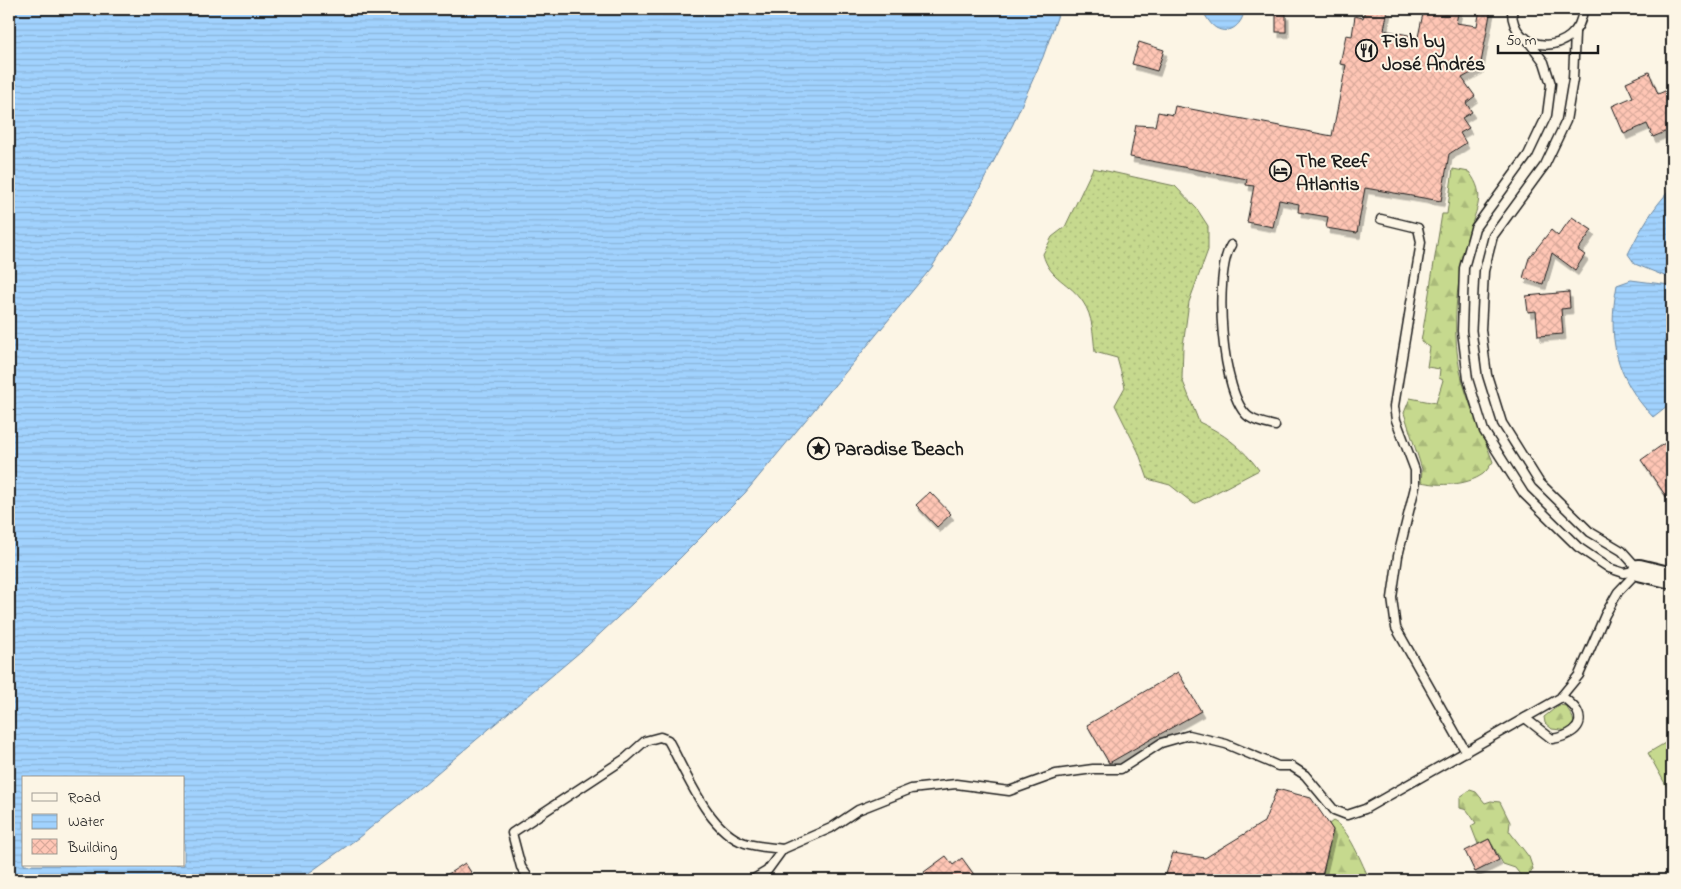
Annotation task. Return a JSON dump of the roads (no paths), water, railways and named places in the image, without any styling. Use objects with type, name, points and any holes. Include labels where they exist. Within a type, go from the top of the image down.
[{"type":"street","points":[[1638,570],[1672,578]]},
{"type":"lane","points":[[1512,9],[1518,30],[1544,62],[1551,84],[1547,115],[1528,155],[1476,228],[1464,268],[1462,331],[1468,379],[1484,431],[1524,494],[1578,547],[1609,568],[1624,573],[1638,570]]},
{"type":"lane","points":[[1526,38],[1542,45],[1554,45],[1565,41],[1575,33],[1581,22],[1583,9]]},
{"type":"lane","points":[[1575,33],[1573,79],[1566,121],[1545,165],[1494,236],[1484,271],[1481,330],[1487,374],[1502,423],[1539,482],[1590,532],[1622,551],[1638,570]]},
{"type":"lane","points":[[1381,219],[1418,228],[1421,242],[1394,406],[1396,420],[1415,470],[1415,487],[1398,556],[1393,590],[1396,628],[1466,752]]},
{"type":"lane","points":[[1231,246],[1227,252],[1222,287],[1223,326],[1228,372],[1237,401],[1248,416],[1274,426]]},
{"type":"lane","points":[[752,880],[767,871],[783,849],[831,828],[858,810],[911,789],[956,784],[1009,791],[1056,774],[1093,768],[1122,769],[1160,743],[1188,736],[1226,744],[1278,766],[1291,766],[1305,775],[1334,810],[1347,815],[1366,809],[1562,696],[1579,675],[1605,615],[1618,592],[1638,570]]},
{"type":"lane","points":[[1525,718],[1552,739],[1573,732],[1579,723],[1578,711],[1562,696]]},
{"type":"lane","points":[[526,874],[521,867],[512,833],[626,758],[645,741],[660,736],[668,740],[710,816],[727,833],[745,843],[783,849]]},
{"type":"water","points":[[9,9],[1060,9],[1043,57],[1013,124],[974,199],[932,267],[745,493],[664,574],[587,646],[358,838],[299,880],[9,880]]},
{"type":"water","points":[[1200,9],[1244,9],[1242,19],[1235,27],[1221,30],[1213,26]]},
{"type":"water","points":[[1672,188],[1672,279],[1635,264],[1628,254],[1647,219]]},
{"type":"water","points":[[1672,279],[1672,402],[1653,417],[1640,402],[1622,372],[1614,340],[1614,304],[1617,285],[1631,280],[1670,285]]},
{"type":"place","name":"Fish by José Andrés","points":[[1366,51]]},
{"type":"place","name":"The Reef Atlantis","points":[[1280,171]]},
{"type":"place","name":"Paradise Beach","points":[[819,448]]}]
